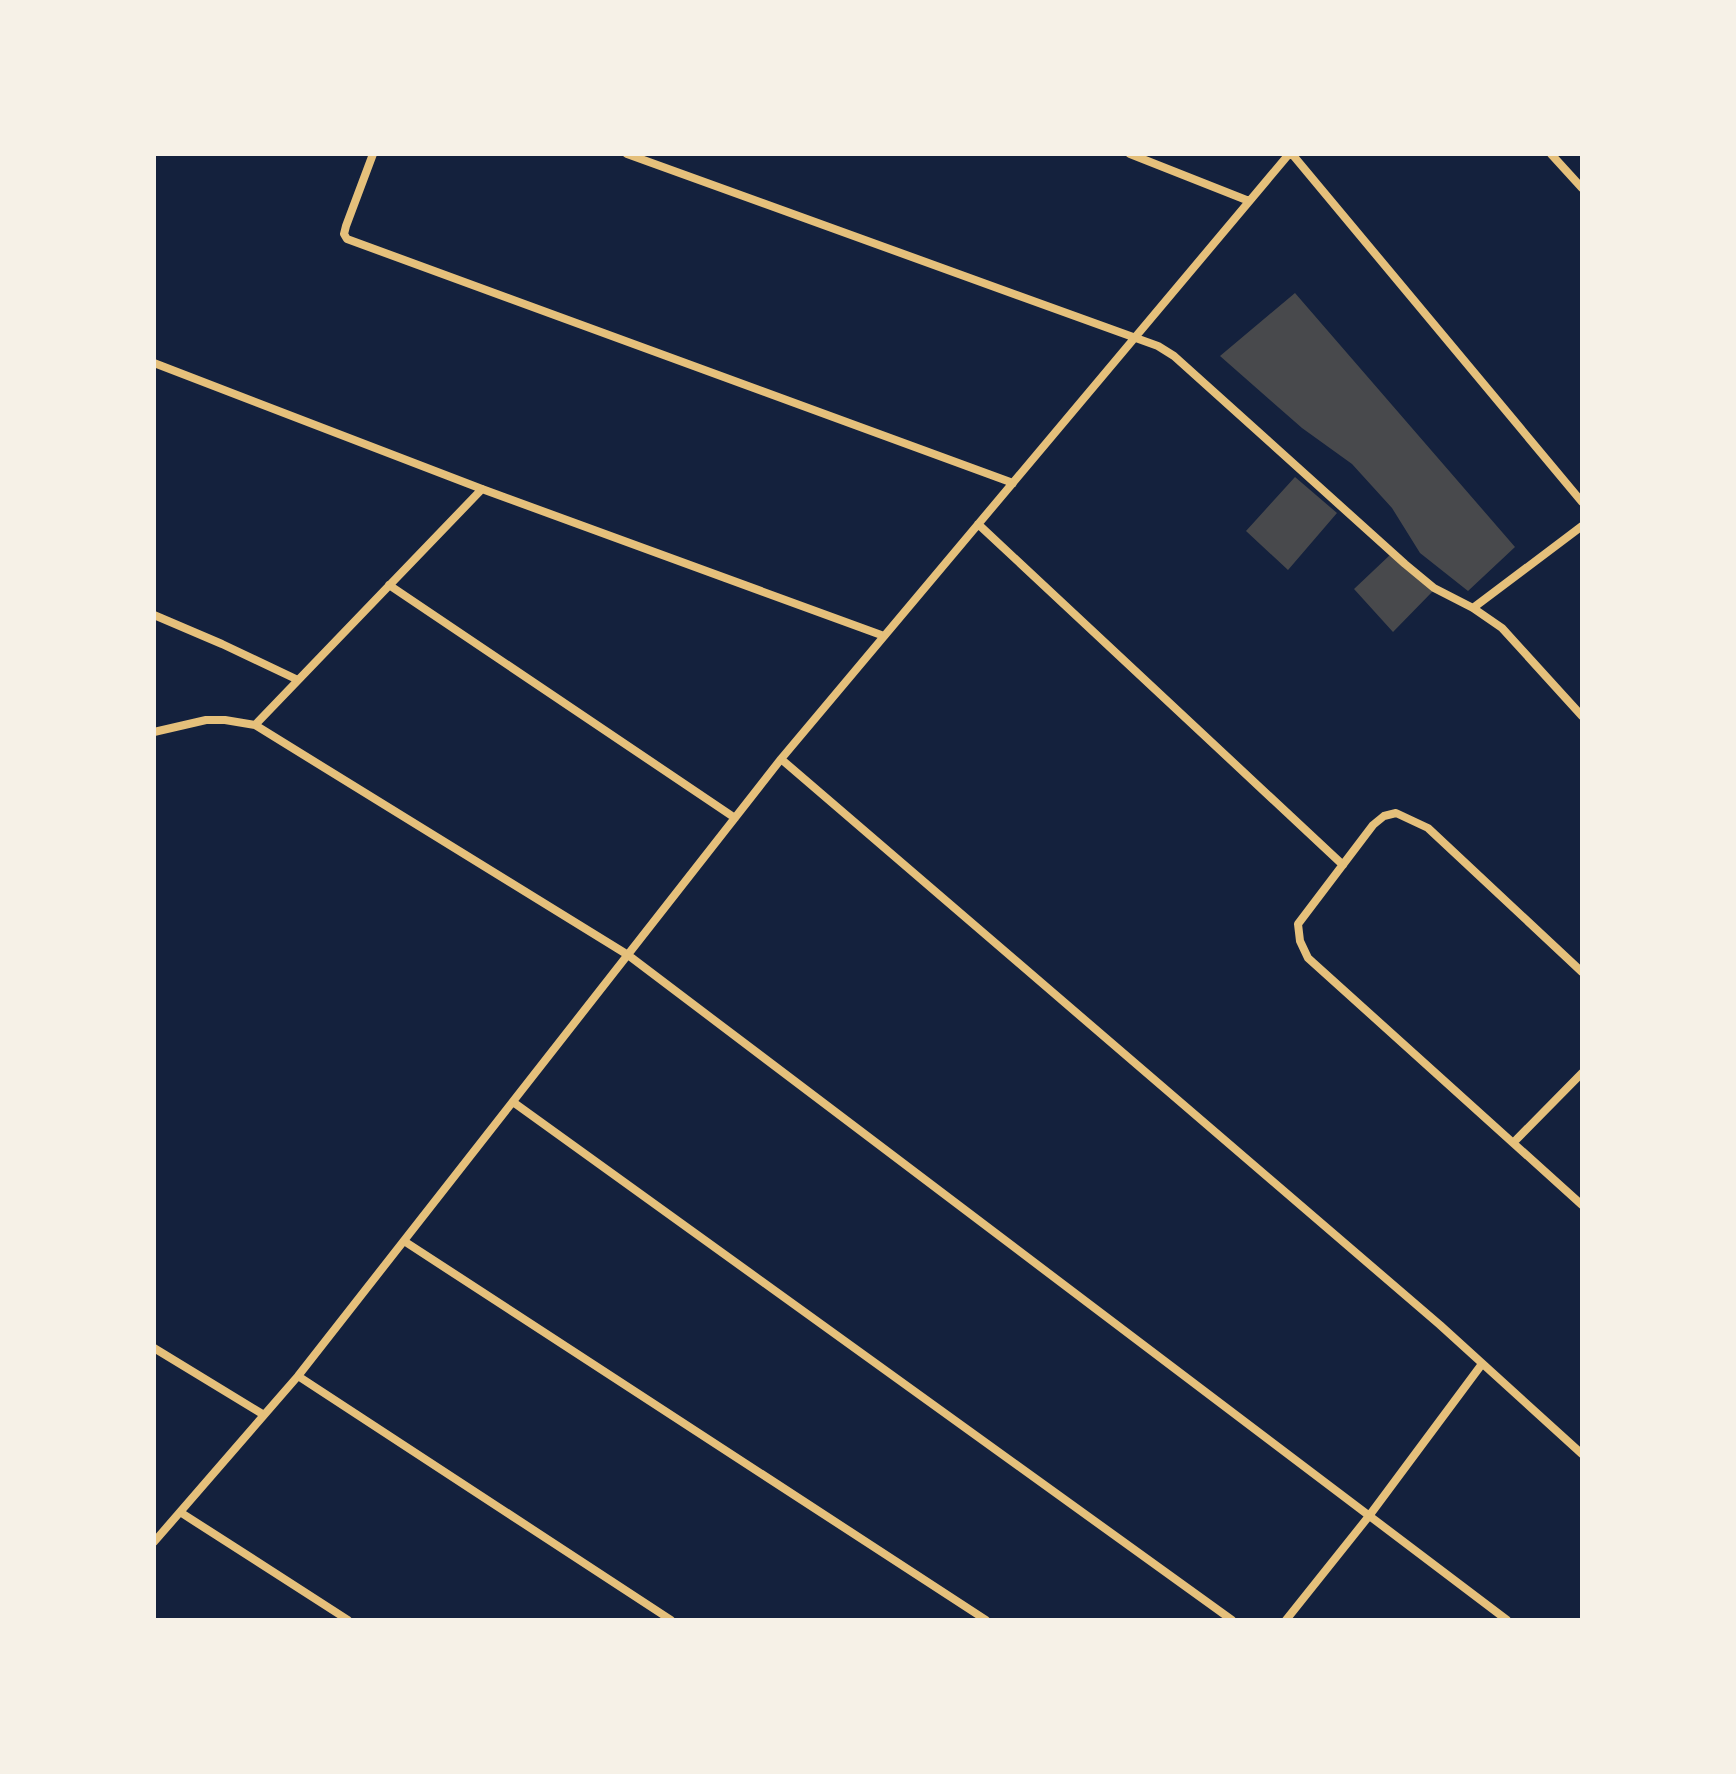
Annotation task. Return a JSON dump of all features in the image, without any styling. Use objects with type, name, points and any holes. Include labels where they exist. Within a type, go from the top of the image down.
[{"type":"street","points":[[373,154],[346,226],[344,234],[347,239],[1013,483]]},
{"type":"street","points":[[627,154],[1158,346],[1174,356],[1434,588],[1473,608],[1502,628],[1582,716]]},
{"type":"street","points":[[1130,154],[1249,201]]},
{"type":"street","points":[[154,1542],[298,1376],[781,759],[1290,154],[1582,502]]},
{"type":"street","points":[[1551,154],[1582,188]]},
{"type":"street","points":[[154,363],[482,489],[884,636]]},
{"type":"street","points":[[255,725],[482,489]]},
{"type":"street","points":[[978,524],[1343,865]]},
{"type":"street","points":[[1473,608],[1582,526]]},
{"type":"street","points":[[389,585],[735,818]]},
{"type":"street","points":[[154,615],[298,680]]},
{"type":"street","points":[[154,732],[206,720],[255,725],[628,955],[1507,1620]]},
{"type":"street","points":[[781,759],[1482,1364],[1582,1454]]},
{"type":"street","points":[[1582,972],[1428,828],[1396,813],[1384,816],[1373,825],[1298,924],[1300,941],[1308,958],[1582,1205]]},
{"type":"street","points":[[1513,1143],[1582,1073]]},
{"type":"street","points":[[513,1102],[1232,1620]]},
{"type":"street","points":[[404,1241],[986,1620]]},
{"type":"street","points":[[154,1348],[264,1415]]},
{"type":"street","points":[[1286,1620],[1369,1516],[1482,1364]]},
{"type":"street","points":[[298,1376],[671,1620]]},
{"type":"street","points":[[180,1512],[348,1620]]},
{"type":"building","points":[[1295,293],[1515,547],[1468,591],[1420,553],[1392,508],[1352,464],[1302,428],[1220,356]]},
{"type":"building","points":[[1295,477],[1337,513],[1288,570],[1246,531]]},
{"type":"building","points":[[1391,554],[1433,591],[1393,632],[1354,589]]}]
